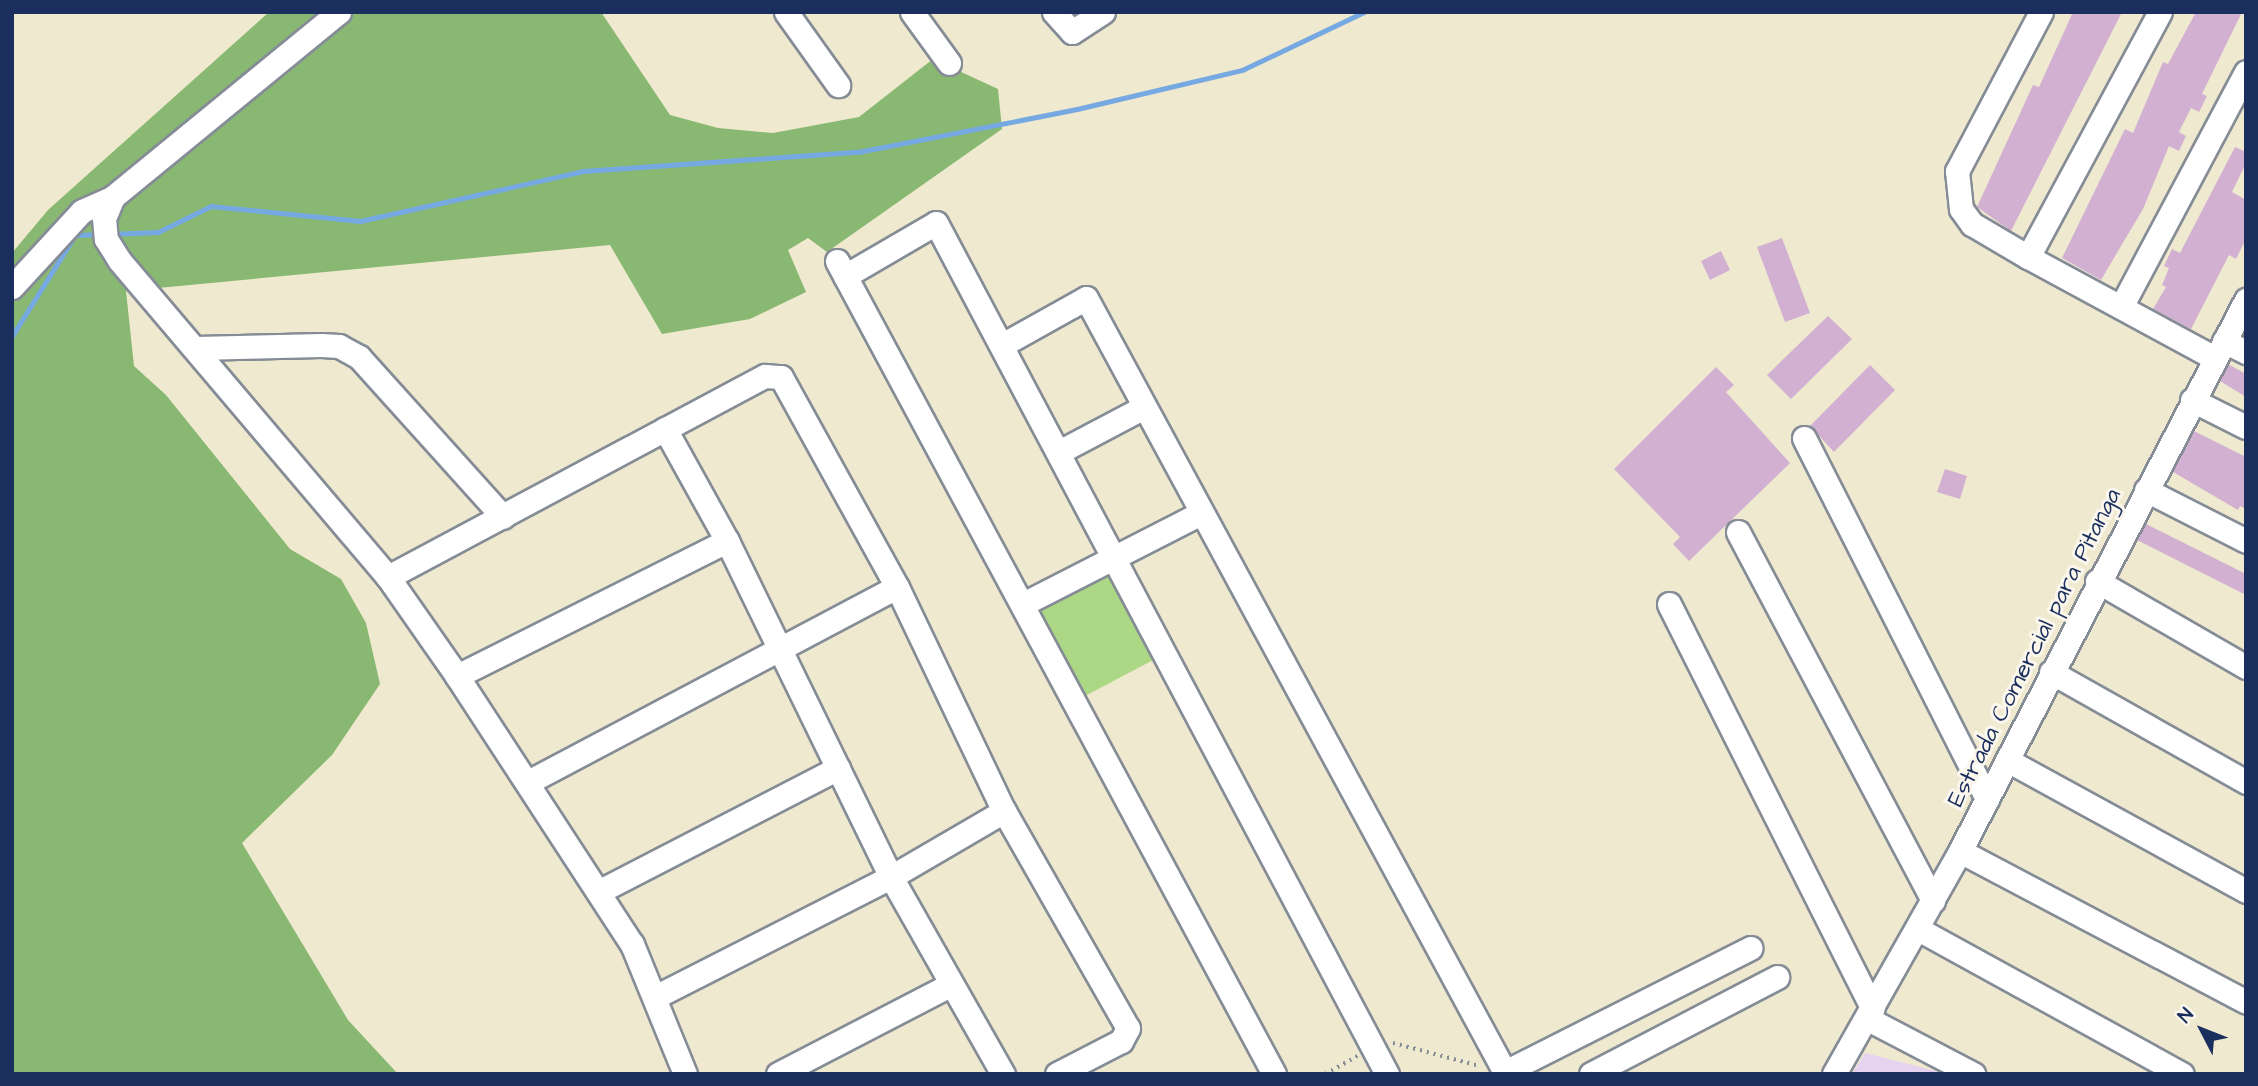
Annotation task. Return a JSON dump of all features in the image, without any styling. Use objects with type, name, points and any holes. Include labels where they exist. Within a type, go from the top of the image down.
[{"type":"street","points":[[12,287],[82,211],[113,197],[338,12]]},
{"type":"street","points":[[786,12],[838,85]]},
{"type":"street","points":[[912,12],[949,63]]},
{"type":"street","points":[[1054,12],[1066,29],[1077,30],[1103,12]]},
{"type":"street","points":[[2041,12],[1957,171],[1956,190],[1972,224],[2121,307],[2220,350],[2246,352]]},
{"type":"street","points":[[2028,257],[2160,12]]},
{"type":"street","points":[[2121,307],[2246,72]]},
{"type":"street","points":[[113,197],[106,231],[196,348],[388,577],[530,781],[632,944],[656,997],[685,1074]]},
{"type":"street","points":[[1274,1074],[841,268],[936,223],[1116,557],[1387,1074]]},
{"type":"street","points":[[1002,345],[1086,298],[1505,1073],[1751,948]]},
{"type":"street","name":"Estrada Comercial para Pitanga","points":[[1834,1074],[1960,851],[2097,581],[2246,300]]},
{"type":"street","points":[[196,348],[321,345],[359,356],[503,517]]},
{"type":"street","points":[[388,577],[765,376],[781,377],[897,587],[1004,811],[1128,1028],[1121,1041],[1057,1074]]},
{"type":"street","points":[[2192,400],[2246,427]]},
{"type":"street","points":[[1059,452],[1144,407]]},
{"type":"street","points":[[664,429],[727,541],[891,877],[1003,1074]]},
{"type":"street","points":[[1804,438],[1987,799]]},
{"type":"street","points":[[2146,490],[2246,541]]},
{"type":"street","points":[[1023,604],[1201,513]]},
{"type":"street","points":[[1738,532],[1933,901]]},
{"type":"street","points":[[457,676],[727,541]]},
{"type":"street","points":[[2097,581],[2246,667]]},
{"type":"street","points":[[530,781],[897,587]]},
{"type":"street","points":[[1669,604],[1870,1014],[1973,1074]]},
{"type":"street","points":[[2051,672],[2246,782]]},
{"type":"street","points":[[2007,760],[2246,891]]},
{"type":"street","points":[[600,891],[838,768]]},
{"type":"street","points":[[656,997],[891,877],[1004,811]]},
{"type":"street","points":[[1960,851],[2246,1002]]},
{"type":"street","points":[[1918,929],[2182,1074]]},
{"type":"street","points":[[1591,1074],[1777,978]]},
{"type":"street","points":[[778,1074],[950,985]]},
{"type":"path","points":[[1325,1074],[1373,1047],[1391,1043],[1505,1073]]},
{"type":"shaded area","points":[[1865,1053],[1936,1071],[1940,1074],[1852,1074]]},
{"type":"green space","points":[[269,12],[601,12],[670,115],[718,128],[773,133],[859,117],[933,59],[998,89],[1002,129],[827,252],[808,238],[788,250],[806,292],[750,319],[662,334],[610,245],[126,291],[134,366],[166,395],[290,549],[341,579],[366,623],[380,684],[332,755],[242,843],[348,1020],[398,1074],[12,1074],[12,253],[48,210]]},
{"type":"green space","points":[[1110,568],[1157,658],[1083,697],[1035,608]]},
{"type":"building","points":[[2073,12],[2122,12],[2011,231],[1977,207],[2033,85],[2039,87]]},
{"type":"building","points":[[2196,12],[2242,12],[2202,94],[2207,96],[2199,112],[2191,108],[2179,132],[2186,136],[2179,151],[2169,146],[2143,209],[2101,280],[2062,258],[2125,129],[2133,133],[2163,62],[2168,64]]},
{"type":"building","points":[[2235,147],[2246,152],[2246,163],[2232,192],[2246,200],[2246,239],[2236,259],[2229,255],[2191,329],[2153,309],[2166,287],[2162,285],[2169,268],[2164,266],[2172,249],[2180,253]]},
{"type":"building","points":[[1782,238],[1810,313],[1785,322],[1757,247]]},
{"type":"building","points":[[1721,251],[1730,270],[1710,280],[1701,261]]},
{"type":"building","points":[[1828,316],[1852,339],[1791,399],[1767,375]]},
{"type":"building","points":[[2228,364],[2246,374],[2246,397],[2220,381]]},
{"type":"building","points":[[1870,365],[1895,390],[1834,452],[1810,426]]},
{"type":"building","points":[[1716,367],[1734,385],[1726,392],[1790,463],[1689,561],[1673,544],[1680,537],[1614,469]]},
{"type":"building","points":[[2194,431],[2246,457],[2246,509],[2240,506],[2238,510],[2173,472]]},
{"type":"building","points":[[1945,469],[1967,476],[1960,499],[1937,492]]},
{"type":"building","points":[[2146,524],[2246,574],[2246,595],[2137,540]]},
{"type":"waterway","points":[[110,234],[158,232],[211,206],[360,221],[583,171],[858,152],[1077,109],[1242,70],[1364,12]]},
{"type":"waterway","points":[[12,336],[75,235],[100,234]]}]
